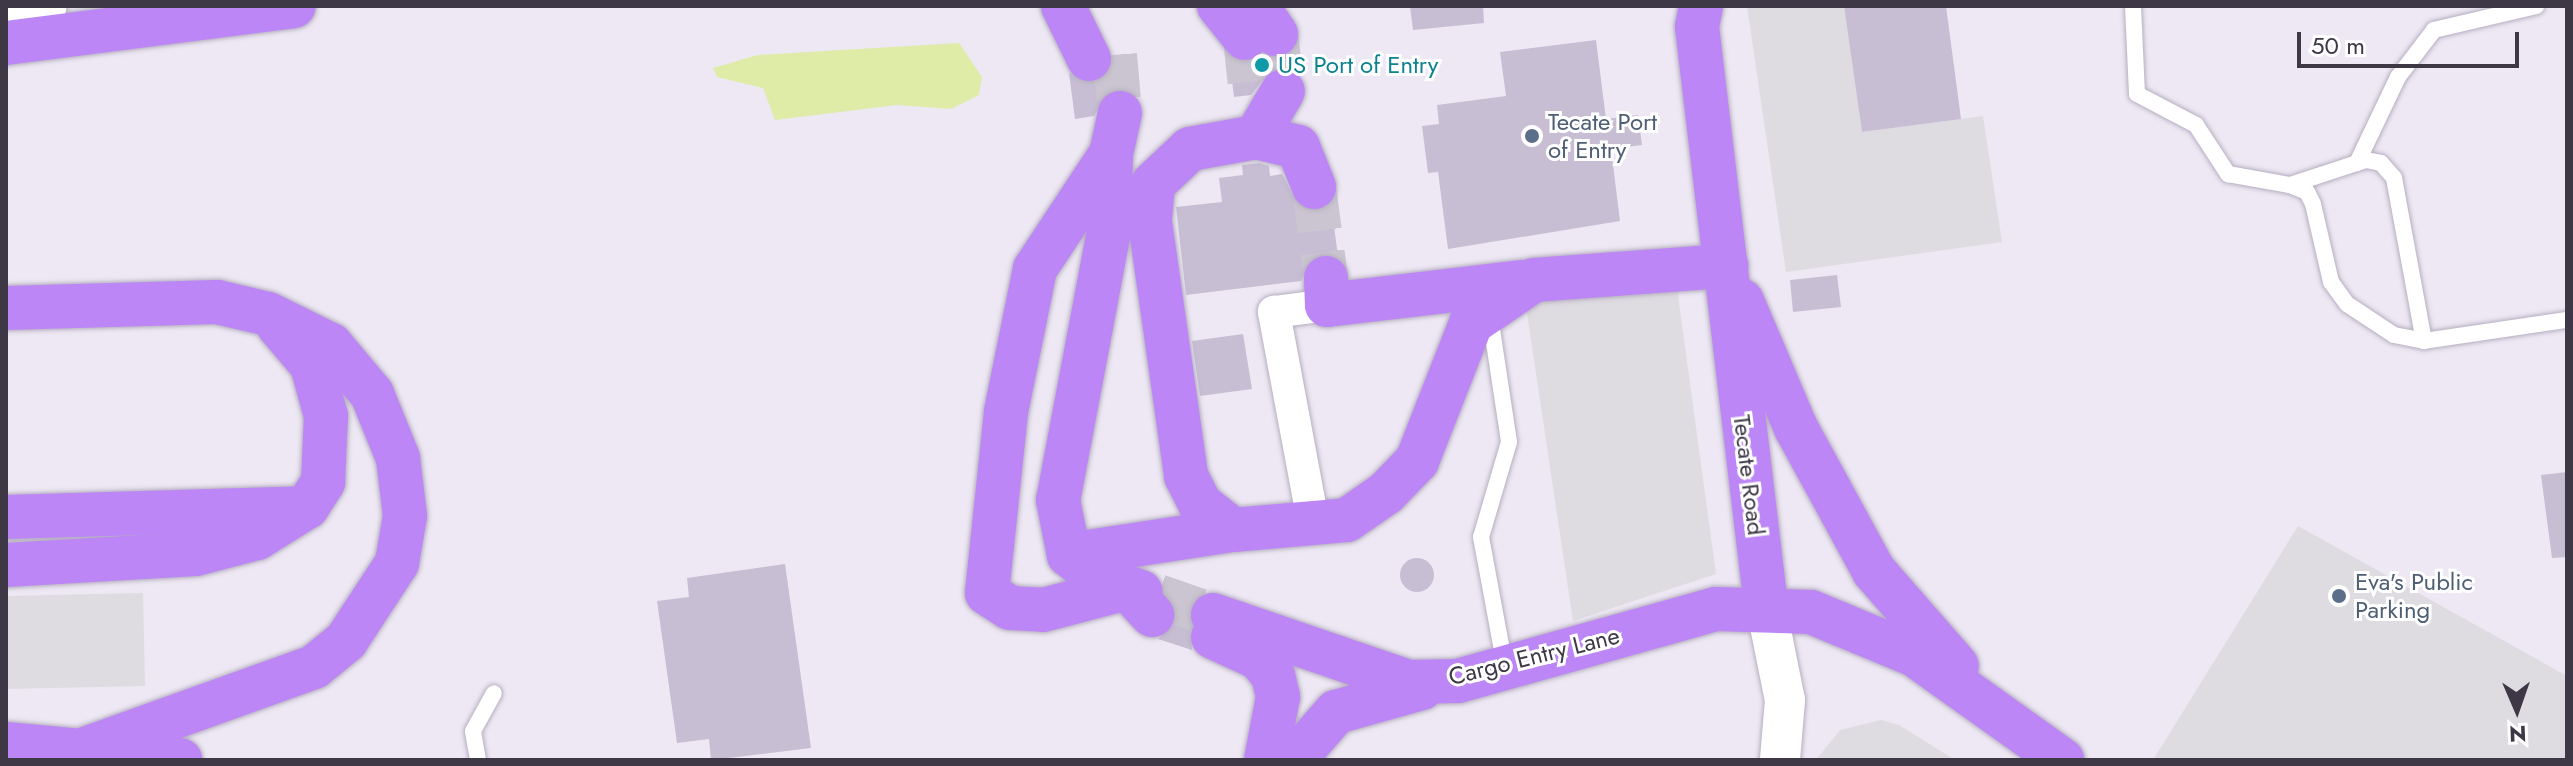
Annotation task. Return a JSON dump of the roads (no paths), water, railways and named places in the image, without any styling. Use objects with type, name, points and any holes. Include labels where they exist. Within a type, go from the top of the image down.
[{"type":"highway","points":[[6,43],[66,15],[294,6]]},
{"type":"highway","points":[[1063,6],[1102,57],[1097,6]]},
{"type":"highway","name":"Tecate Road","points":[[1696,13],[1766,606]]},
{"type":"highway","points":[[1233,530],[1200,504],[1186,476],[1150,222],[1153,184],[1169,164],[1190,149],[1263,108],[1298,147],[1314,187]]},
{"type":"highway","points":[[1109,128],[1109,231],[1058,500],[1069,555],[1097,577],[1146,600],[1043,610],[1010,608],[987,593],[1006,412],[1035,269],[1109,128]]},
{"type":"highway","points":[[1326,292],[1726,266],[1796,428],[1874,571],[2009,726]]},
{"type":"highway","points":[[1069,555],[1233,530],[1347,520],[1417,461],[1471,323],[1489,307],[1534,280]]},
{"type":"highway","points":[[6,308],[217,302],[268,314],[331,345],[372,394],[398,458],[405,516],[397,563],[371,613],[314,667],[85,749]]},
{"type":"highway","points":[[6,565],[196,554],[257,538],[307,507],[323,482],[326,416],[312,365],[268,314]]},
{"type":"highway","points":[[6,517],[307,507]]},
{"type":"highway","points":[[1766,606],[1843,620],[1881,637],[2062,760]]},
{"type":"highway","name":"Cargo Entry Lane","points":[[1266,760],[1278,697],[1273,675],[1259,658],[1210,625],[1409,682],[1458,681],[1716,609],[1766,606]]},
{"type":"highway","points":[[1294,760],[1336,712],[1458,681]]},
{"type":"highway","points":[[6,744],[180,760]]},
{"type":"street","points":[[6,12],[66,15]]},
{"type":"street","points":[[1313,521],[1274,312],[1326,292]]},
{"type":"street","points":[[1766,606],[1785,700],[1780,760]]},
{"type":"lane","points":[[2133,6],[2137,94],[2196,125],[2228,174],[2290,185],[2307,192],[2313,204],[2331,282],[2347,304],[2394,335],[2424,341],[2567,320]]},
{"type":"lane","points":[[2357,163],[2398,77],[2434,30],[2536,6]]},
{"type":"lane","points":[[2290,185],[2357,163],[2381,163],[2394,178],[2424,341]]},
{"type":"lane","points":[[1489,307],[1509,442],[1481,537],[1506,668]]},
{"type":"lane","points":[[478,760],[473,731],[494,693]]},
{"type":"tunnel","points":[[1276,34],[1283,91]]},
{"type":"tunnel","points":[[1245,38],[1251,95]]},
{"type":"tunnel","points":[[1115,55],[1120,113]]},
{"type":"tunnel","points":[[1314,187],[1326,278]]},
{"type":"tunnel","points":[[1158,596],[1213,615]]},
{"type":"place","name":"US Port of Entry","points":[[1262,65]]},
{"type":"place","name":"Tecate Port of Entry","points":[[1532,136]]},
{"type":"place","name":"Eva's Public Parking","points":[[2339,596]]}]
